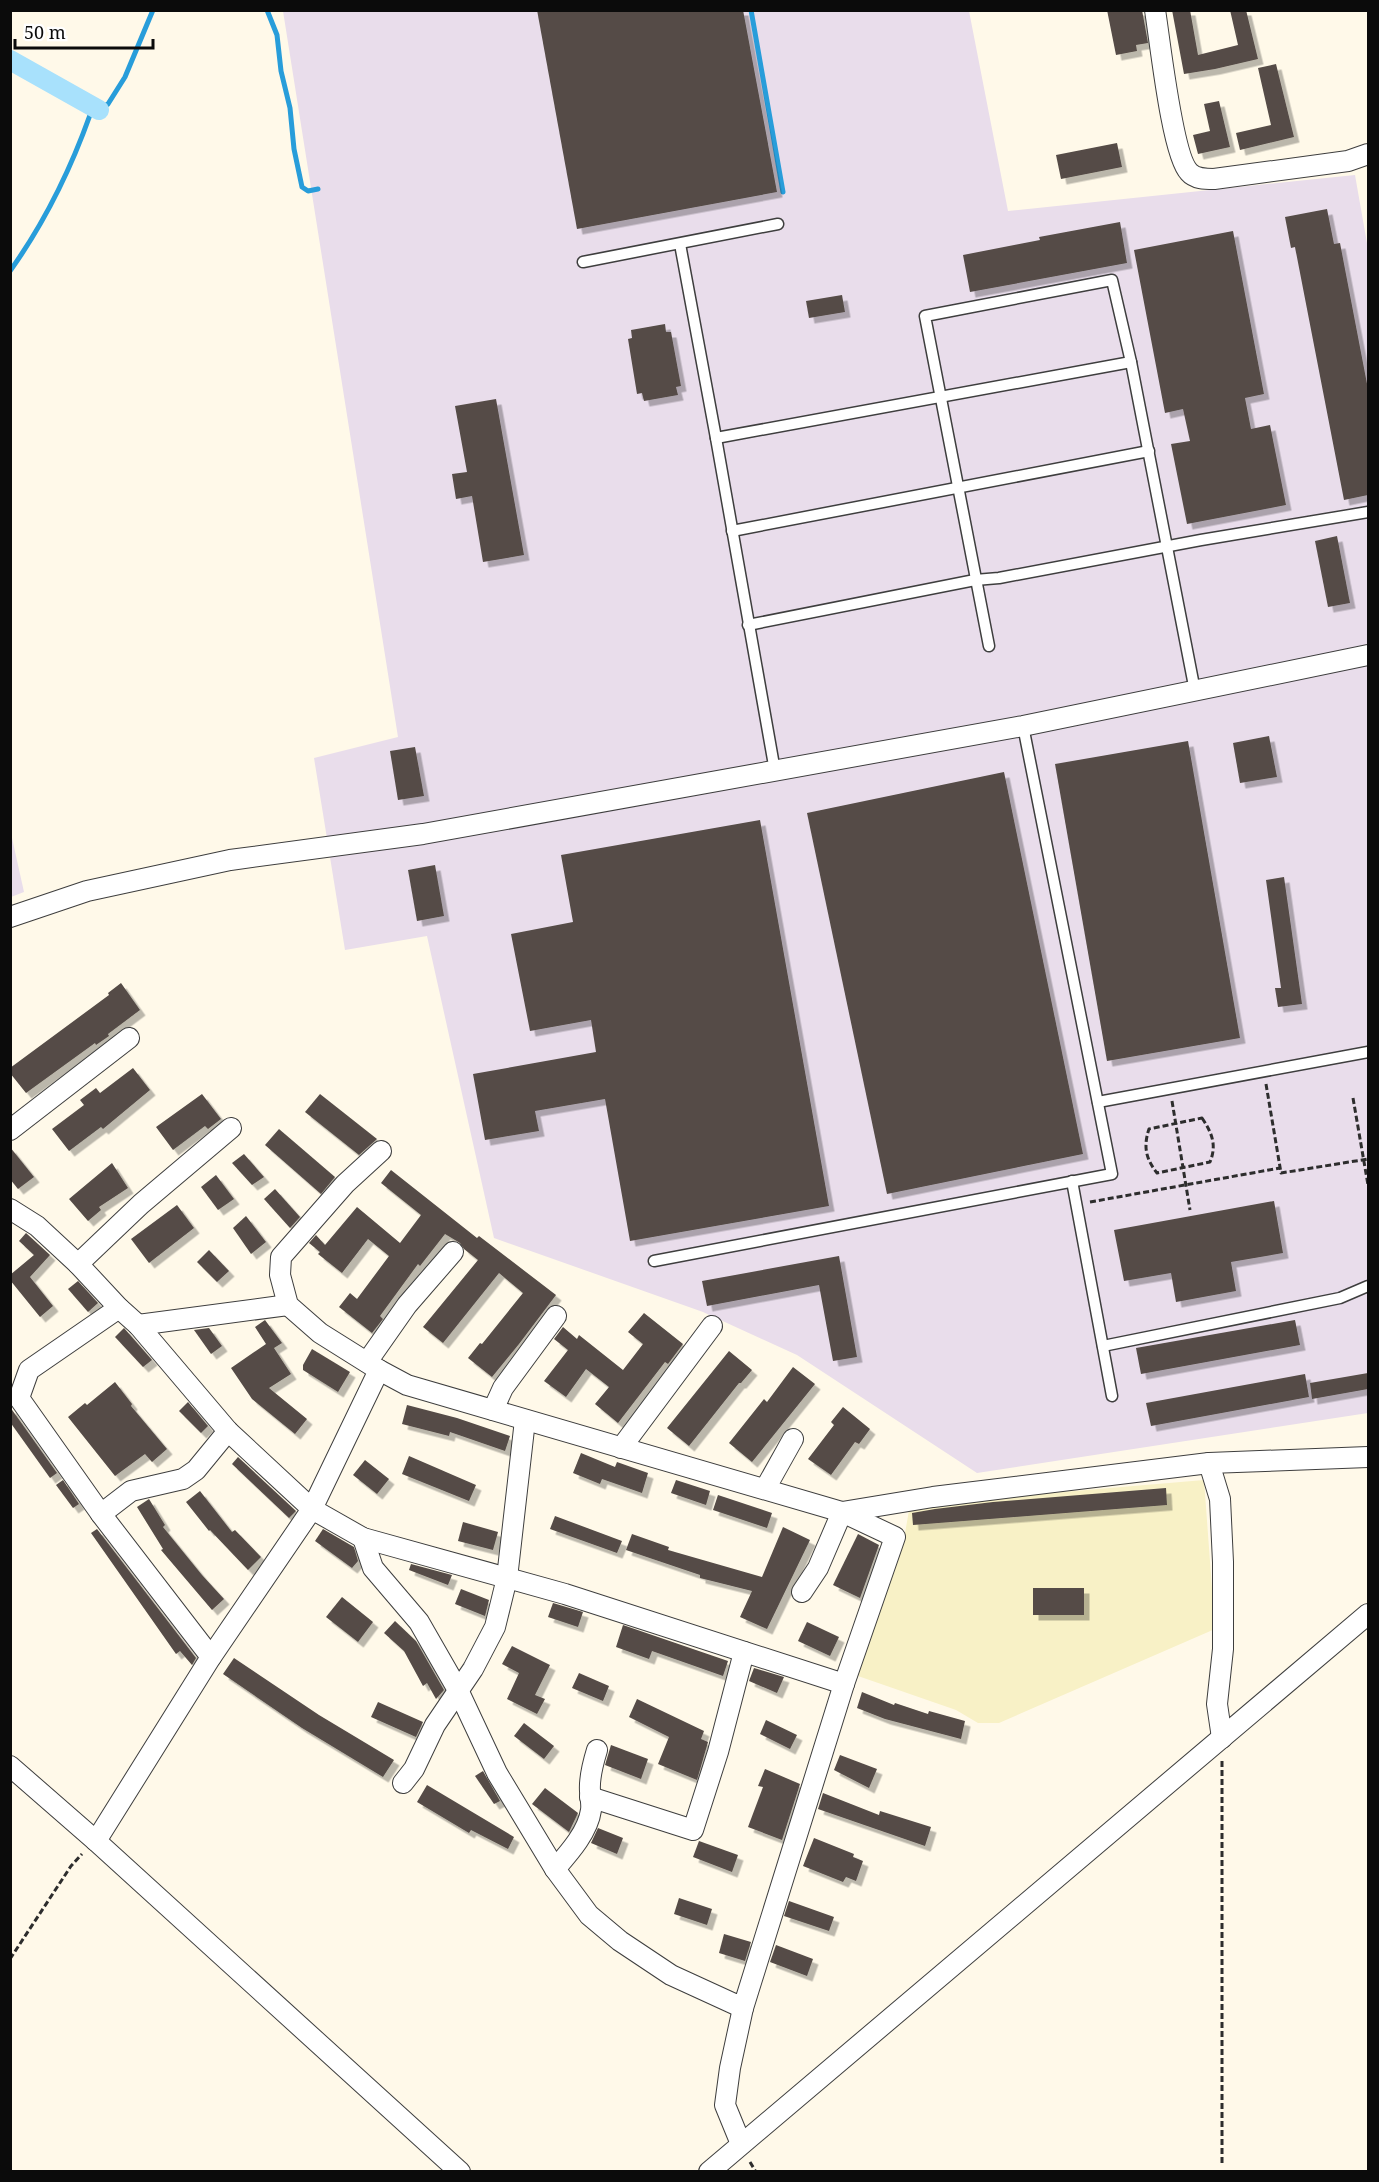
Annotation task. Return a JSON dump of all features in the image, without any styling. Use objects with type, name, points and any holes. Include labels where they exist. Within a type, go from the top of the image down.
[{"type":"street","points":[[1155,10],[1175,134],[1182,162],[1190,173],[1199,178],[1215,179],[1348,161],[1368,154]]},
{"type":"street","points":[[10,917],[87,891],[230,860],[423,834],[775,771],[1023,726],[1368,655]]},
{"type":"street","points":[[10,1130],[129,1038]]},
{"type":"street","points":[[78,1264],[141,1204],[231,1128]]},
{"type":"street","points":[[381,1151],[345,1184],[281,1257],[280,1275],[288,1305],[320,1332],[407,1385],[842,1512],[895,1537],[844,1684],[743,2008],[730,2068],[725,2105],[741,2144]]},
{"type":"street","points":[[10,1209],[37,1226],[78,1264],[138,1325],[228,1431],[312,1509],[363,1538],[565,1594],[844,1684]]},
{"type":"street","points":[[96,1840],[211,1657],[312,1509],[373,1366],[407,1305],[453,1252]]},
{"type":"street","points":[[138,1325],[288,1305]]},
{"type":"street","points":[[119,1308],[29,1370],[19,1398],[101,1514],[211,1657]]},
{"type":"street","points":[[493,1410],[503,1388],[556,1316]]},
{"type":"street","points":[[621,1448],[712,1326]]},
{"type":"street","points":[[403,1783],[414,1769],[435,1725],[472,1669],[495,1627],[507,1578],[525,1420]]},
{"type":"street","points":[[101,1514],[131,1491],[183,1479],[196,1470],[228,1431]]},
{"type":"street","points":[[765,1490],[793,1439]]},
{"type":"street","points":[[842,1512],[933,1497],[1209,1463],[1368,1457]]},
{"type":"street","points":[[1209,1463],[1220,1498],[1223,1648],[1217,1704],[1222,1738]]},
{"type":"street","points":[[802,1592],[818,1568],[842,1512]]},
{"type":"street","points":[[363,1538],[373,1568],[419,1622],[458,1690],[497,1773],[555,1869],[589,1915],[620,1941],[671,1975],[743,2008]]},
{"type":"street","points":[[708,2172],[1368,1614]]},
{"type":"street","points":[[590,1797],[693,1830],[718,1752],[744,1652]]},
{"type":"street","points":[[555,1869],[569,1854],[591,1810],[591,1771],[597,1750]]},
{"type":"street","points":[[10,1766],[96,1840],[460,2172]]},
{"type":"lane","points":[[583,262],[778,224]]},
{"type":"lane","points":[[680,244],[775,771]]},
{"type":"lane","points":[[989,646],[957,489],[926,316],[1112,280],[1149,451],[1195,691]]},
{"type":"lane","points":[[716,438],[1131,362]]},
{"type":"lane","points":[[732,531],[1149,451]]},
{"type":"lane","points":[[748,625],[975,580],[999,579],[1368,512]]},
{"type":"lane","points":[[654,1261],[1112,1174],[1023,726]]},
{"type":"lane","points":[[1098,1102],[1368,1052]]},
{"type":"lane","points":[[1072,1181],[1113,1396]]},
{"type":"lane","points":[[1103,1346],[1340,1298],[1368,1286]]},
{"type":"path","points":[[1263,1070],[1281,1173],[1366,1159]]},
{"type":"path","points":[[1170,1088],[1190,1210]]},
{"type":"path","points":[[1353,1098],[1366,1159],[1368,1185]]},
{"type":"path","points":[[1202,1118],[1210,1131],[1215,1149],[1210,1162],[1157,1173],[1148,1162],[1144,1143],[1149,1130],[1176,1124],[1202,1118]]},
{"type":"path","points":[[1076,1205],[1280,1168]]},
{"type":"path","points":[[1222,1738],[1222,2166]]},
{"type":"path","points":[[10,1959],[71,1866],[96,1840]]},
{"type":"shaded area","points":[[283,11],[969,11],[1008,211],[1355,175],[1368,249],[1368,1413],[977,1473],[797,1355],[703,1312],[494,1238],[427,936],[345,950],[314,758],[398,737]]},
{"type":"shaded area","points":[[10,829],[24,892],[11,897],[10,897]]},
{"type":"shaded area","points":[[1204,1480],[1215,1629],[999,1723],[978,1723],[956,1710],[858,1676],[905,1533],[910,1505]]},
{"type":"building","points":[[537,10],[743,10],[777,192],[577,229]]},
{"type":"building","points":[[1107,10],[1142,10],[1148,43],[1136,45],[1137,51],[1116,55]]},
{"type":"building","points":[[1172,10],[1190,10],[1198,55],[1238,45],[1230,10],[1246,10],[1258,59],[1184,74]]},
{"type":"building","points":[[1276,64],[1294,137],[1240,150],[1236,133],[1271,125],[1258,68]]},
{"type":"building","points":[[1219,101],[1230,147],[1198,154],[1193,135],[1210,131],[1204,104]]},
{"type":"building","points":[[1117,143],[1122,167],[1061,179],[1056,155]]},
{"type":"building","points":[[1327,209],[1334,244],[1340,243],[1368,389],[1368,495],[1344,500],[1295,247],[1291,248],[1285,217]]},
{"type":"building","points":[[1120,222],[1127,263],[970,292],[963,255],[1040,240],[1039,237]]},
{"type":"building","points":[[1233,231],[1264,394],[1245,398],[1251,429],[1270,425],[1286,505],[1187,524],[1171,444],[1190,441],[1183,409],[1165,413],[1134,250]]},
{"type":"building","points":[[842,295],[845,312],[809,318],[806,301]]},
{"type":"building","points":[[665,324],[666,332],[671,332],[681,386],[676,387],[678,395],[644,401],[642,393],[637,394],[628,339],[632,338],[631,330]]},
{"type":"building","points":[[496,399],[524,555],[483,562],[472,496],[456,499],[452,474],[467,472],[455,406]]},
{"type":"building","points":[[1337,536],[1350,603],[1328,607],[1315,541]]},
{"type":"building","points":[[1269,736],[1277,777],[1240,783],[1233,743]]},
{"type":"building","points":[[1188,741],[1240,1038],[1107,1061],[1055,764]]},
{"type":"building","points":[[415,747],[424,796],[398,800],[390,751]]},
{"type":"building","points":[[1004,772],[1083,1154],[887,1194],[807,813]]},
{"type":"building","points":[[760,820],[829,1206],[630,1241],[605,1099],[535,1111],[539,1131],[485,1140],[473,1074],[596,1052],[591,1020],[530,1031],[511,934],[573,922],[561,855]]},
{"type":"building","points":[[435,865],[444,916],[417,921],[408,870]]},
{"type":"building","points":[[1284,877],[1302,1004],[1278,1007],[1275,988],[1281,988],[1266,880]]},
{"type":"building","points":[[121,983],[140,1010],[108,1034],[109,1036],[96,1045],[95,1043],[26,1093],[10,1073],[10,1068],[109,995],[108,993]]},
{"type":"building","points":[[133,1068],[150,1090],[103,1129],[101,1127],[69,1151],[52,1129],[84,1105],[80,1100],[96,1088],[100,1093]]},
{"type":"building","points":[[202,1094],[221,1119],[208,1129],[205,1126],[173,1150],[156,1127]]},
{"type":"building","points":[[320,1094],[377,1139],[359,1155],[305,1112]]},
{"type":"building","points":[[279,1129],[335,1177],[321,1194],[265,1145]]},
{"type":"building","points":[[10,1147],[34,1177],[18,1189],[10,1179]]},
{"type":"building","points":[[244,1154],[264,1177],[252,1185],[232,1163]]},
{"type":"building","points":[[112,1163],[128,1188],[99,1207],[101,1210],[88,1221],[69,1199]]},
{"type":"building","points":[[391,1170],[477,1238],[479,1236],[556,1295],[492,1377],[468,1358],[523,1293],[499,1273],[443,1343],[423,1327],[478,1260],[460,1243],[445,1234],[420,1266],[418,1264],[380,1316],[383,1319],[372,1333],[339,1307],[350,1293],[357,1299],[389,1256],[368,1239],[342,1273],[318,1254],[320,1252],[309,1243],[316,1235],[325,1245],[357,1207],[400,1243],[421,1215],[381,1183]]},
{"type":"building","points":[[216,1175],[234,1199],[218,1210],[201,1187]]},
{"type":"building","points":[[275,1189],[300,1217],[290,1228],[264,1199]]},
{"type":"building","points":[[1274,1201],[1283,1253],[1231,1262],[1236,1291],[1176,1302],[1171,1273],[1124,1281],[1114,1230]]},
{"type":"building","points":[[177,1205],[194,1228],[149,1263],[131,1239]]},
{"type":"building","points":[[246,1216],[266,1242],[251,1254],[233,1228]]},
{"type":"building","points":[[26,1233],[50,1255],[30,1277],[53,1306],[40,1317],[10,1280],[10,1275],[34,1255],[19,1241]]},
{"type":"building","points":[[209,1250],[229,1271],[217,1282],[197,1262]]},
{"type":"building","points":[[839,1256],[857,1357],[833,1361],[819,1285],[707,1306],[702,1281]]},
{"type":"building","points":[[78,1281],[98,1303],[88,1312],[68,1289]]},
{"type":"building","points":[[644,1313],[683,1344],[668,1364],[665,1362],[618,1423],[595,1404],[609,1387],[586,1369],[566,1397],[544,1381],[568,1350],[554,1339],[563,1327],[577,1339],[579,1335],[623,1370],[643,1344],[628,1332]]},
{"type":"building","points":[[265,1320],[282,1343],[274,1348],[291,1374],[269,1388],[307,1419],[295,1434],[252,1399],[231,1368],[266,1344],[255,1327]]},
{"type":"building","points":[[1295,1320],[1300,1345],[1141,1374],[1136,1348]]},
{"type":"building","points":[[124,1328],[152,1360],[143,1367],[115,1337]]},
{"type":"building","points":[[209,1328],[222,1346],[211,1354],[194,1330]]},
{"type":"building","points":[[312,1349],[350,1372],[338,1392],[303,1370],[303,1365]]},
{"type":"building","points":[[729,1351],[752,1370],[689,1446],[667,1428]]},
{"type":"building","points":[[793,1367],[815,1384],[752,1462],[729,1443],[764,1399],[767,1402]]},
{"type":"building","points":[[1368,1373],[1368,1389],[1312,1399],[1310,1383]]},
{"type":"building","points":[[1305,1374],[1309,1397],[1151,1426],[1146,1403]]},
{"type":"building","points":[[115,1382],[132,1404],[131,1406],[167,1449],[152,1462],[145,1454],[115,1476],[68,1417]]},
{"type":"building","points":[[188,1402],[208,1426],[201,1433],[179,1411]]},
{"type":"building","points":[[407,1405],[457,1418],[510,1436],[505,1451],[450,1432],[449,1436],[402,1424]]},
{"type":"building","points":[[10,1407],[57,1473],[50,1478],[10,1422]]},
{"type":"building","points":[[843,1407],[870,1429],[859,1444],[855,1442],[831,1475],[808,1459],[834,1425],[831,1422]]},
{"type":"building","points":[[581,1453],[615,1467],[617,1462],[648,1473],[642,1493],[602,1479],[600,1484],[573,1473]]},
{"type":"building","points":[[409,1456],[476,1485],[469,1501],[402,1474]]},
{"type":"building","points":[[238,1457],[296,1511],[289,1518],[232,1464]]},
{"type":"building","points":[[365,1460],[389,1479],[377,1494],[353,1475]]},
{"type":"building","points":[[63,1480],[79,1504],[73,1508],[56,1485]]},
{"type":"building","points":[[676,1480],[710,1491],[706,1505],[671,1493]]},
{"type":"building","points":[[1166,1488],[1167,1505],[913,1525],[912,1513],[935,1509]]},
{"type":"building","points":[[200,1491],[232,1532],[235,1530],[261,1557],[248,1570],[209,1531],[186,1502]]},
{"type":"building","points":[[718,1495],[772,1513],[767,1528],[713,1510]]},
{"type":"building","points":[[149,1499],[165,1525],[163,1527],[224,1599],[212,1610],[161,1550],[163,1549],[137,1507]]},
{"type":"building","points":[[555,1516],[622,1541],[617,1553],[550,1529]]},
{"type":"building","points":[[463,1522],[498,1532],[493,1550],[458,1541]]},
{"type":"building","points":[[783,1527],[810,1540],[767,1629],[740,1617],[752,1591],[700,1578],[700,1575],[626,1550],[632,1534],[669,1547],[668,1550],[762,1577]]},
{"type":"building","points":[[97,1529],[196,1658],[192,1665],[180,1651],[176,1654],[91,1533]]},
{"type":"building","points":[[323,1529],[354,1547],[358,1561],[352,1568],[315,1541]]},
{"type":"building","points":[[858,1534],[879,1545],[860,1598],[833,1585]]},
{"type":"building","points":[[411,1564],[452,1575],[448,1585],[409,1570]]},
{"type":"building","points":[[1033,1588],[1084,1588],[1084,1615],[1033,1615]]},
{"type":"building","points":[[461,1589],[489,1600],[485,1616],[455,1604]]},
{"type":"building","points":[[342,1597],[373,1622],[358,1642],[326,1617]]},
{"type":"building","points":[[553,1603],[583,1612],[578,1627],[548,1617]]},
{"type":"building","points":[[395,1621],[416,1641],[444,1690],[436,1699],[427,1683],[423,1686],[404,1651],[384,1633]]},
{"type":"building","points":[[807,1622],[839,1637],[830,1656],[798,1641]]},
{"type":"building","points":[[623,1625],[728,1661],[723,1676],[652,1651],[649,1659],[616,1647]]},
{"type":"building","points":[[512,1646],[550,1665],[535,1695],[545,1699],[537,1714],[507,1699],[519,1673],[502,1664]]},
{"type":"building","points":[[234,1658],[319,1715],[394,1760],[383,1777],[302,1728],[223,1674]]},
{"type":"building","points":[[754,1668],[784,1677],[777,1693],[749,1681]]},
{"type":"building","points":[[579,1673],[609,1686],[603,1701],[572,1688]]},
{"type":"building","points":[[862,1692],[894,1705],[895,1703],[928,1714],[929,1711],[965,1721],[961,1739],[885,1719],[857,1708]]},
{"type":"building","points":[[637,1699],[704,1731],[701,1739],[708,1742],[697,1780],[658,1764],[669,1737],[629,1717]]},
{"type":"building","points":[[378,1702],[423,1722],[416,1737],[371,1717]]},
{"type":"building","points":[[766,1720],[797,1735],[790,1749],[760,1734]]},
{"type":"building","points":[[524,1723],[554,1746],[544,1759],[514,1736]]},
{"type":"building","points":[[611,1745],[648,1759],[641,1779],[605,1765]]},
{"type":"building","points":[[840,1755],[877,1769],[869,1788],[834,1770]]},
{"type":"building","points":[[765,1769],[800,1784],[782,1840],[748,1827],[763,1787],[758,1786]]},
{"type":"building","points":[[483,1771],[500,1801],[494,1804],[475,1776]]},
{"type":"building","points":[[427,1785],[514,1837],[508,1849],[471,1830],[469,1833],[417,1802]]},
{"type":"building","points":[[545,1788],[578,1813],[569,1832],[532,1804]]},
{"type":"building","points":[[823,1793],[879,1815],[880,1811],[931,1827],[925,1846],[818,1809]]},
{"type":"building","points":[[598,1828],[623,1838],[617,1854],[591,1843]]},
{"type":"building","points":[[814,1838],[854,1854],[853,1857],[863,1861],[856,1881],[846,1877],[843,1882],[803,1866]]},
{"type":"building","points":[[699,1841],[738,1855],[732,1872],[693,1857]]},
{"type":"building","points":[[679,1898],[712,1909],[707,1925],[674,1914]]},
{"type":"building","points":[[789,1901],[834,1917],[829,1931],[784,1916]]},
{"type":"building","points":[[724,1934],[751,1942],[745,1961],[719,1953]]},
{"type":"building","points":[[776,1945],[813,1959],[807,1976],[770,1962]]},
{"type":"waterway","points":[[10,271],[56,196],[90,115],[108,104],[125,77],[153,10]]},
{"type":"waterway","points":[[267,10],[277,35],[281,71],[290,108],[294,149],[302,187],[308,191],[318,189]]},
{"type":"waterway","points":[[751,10],[783,192]]},
{"type":"waterway","points":[[10,60],[99,110]]}]
